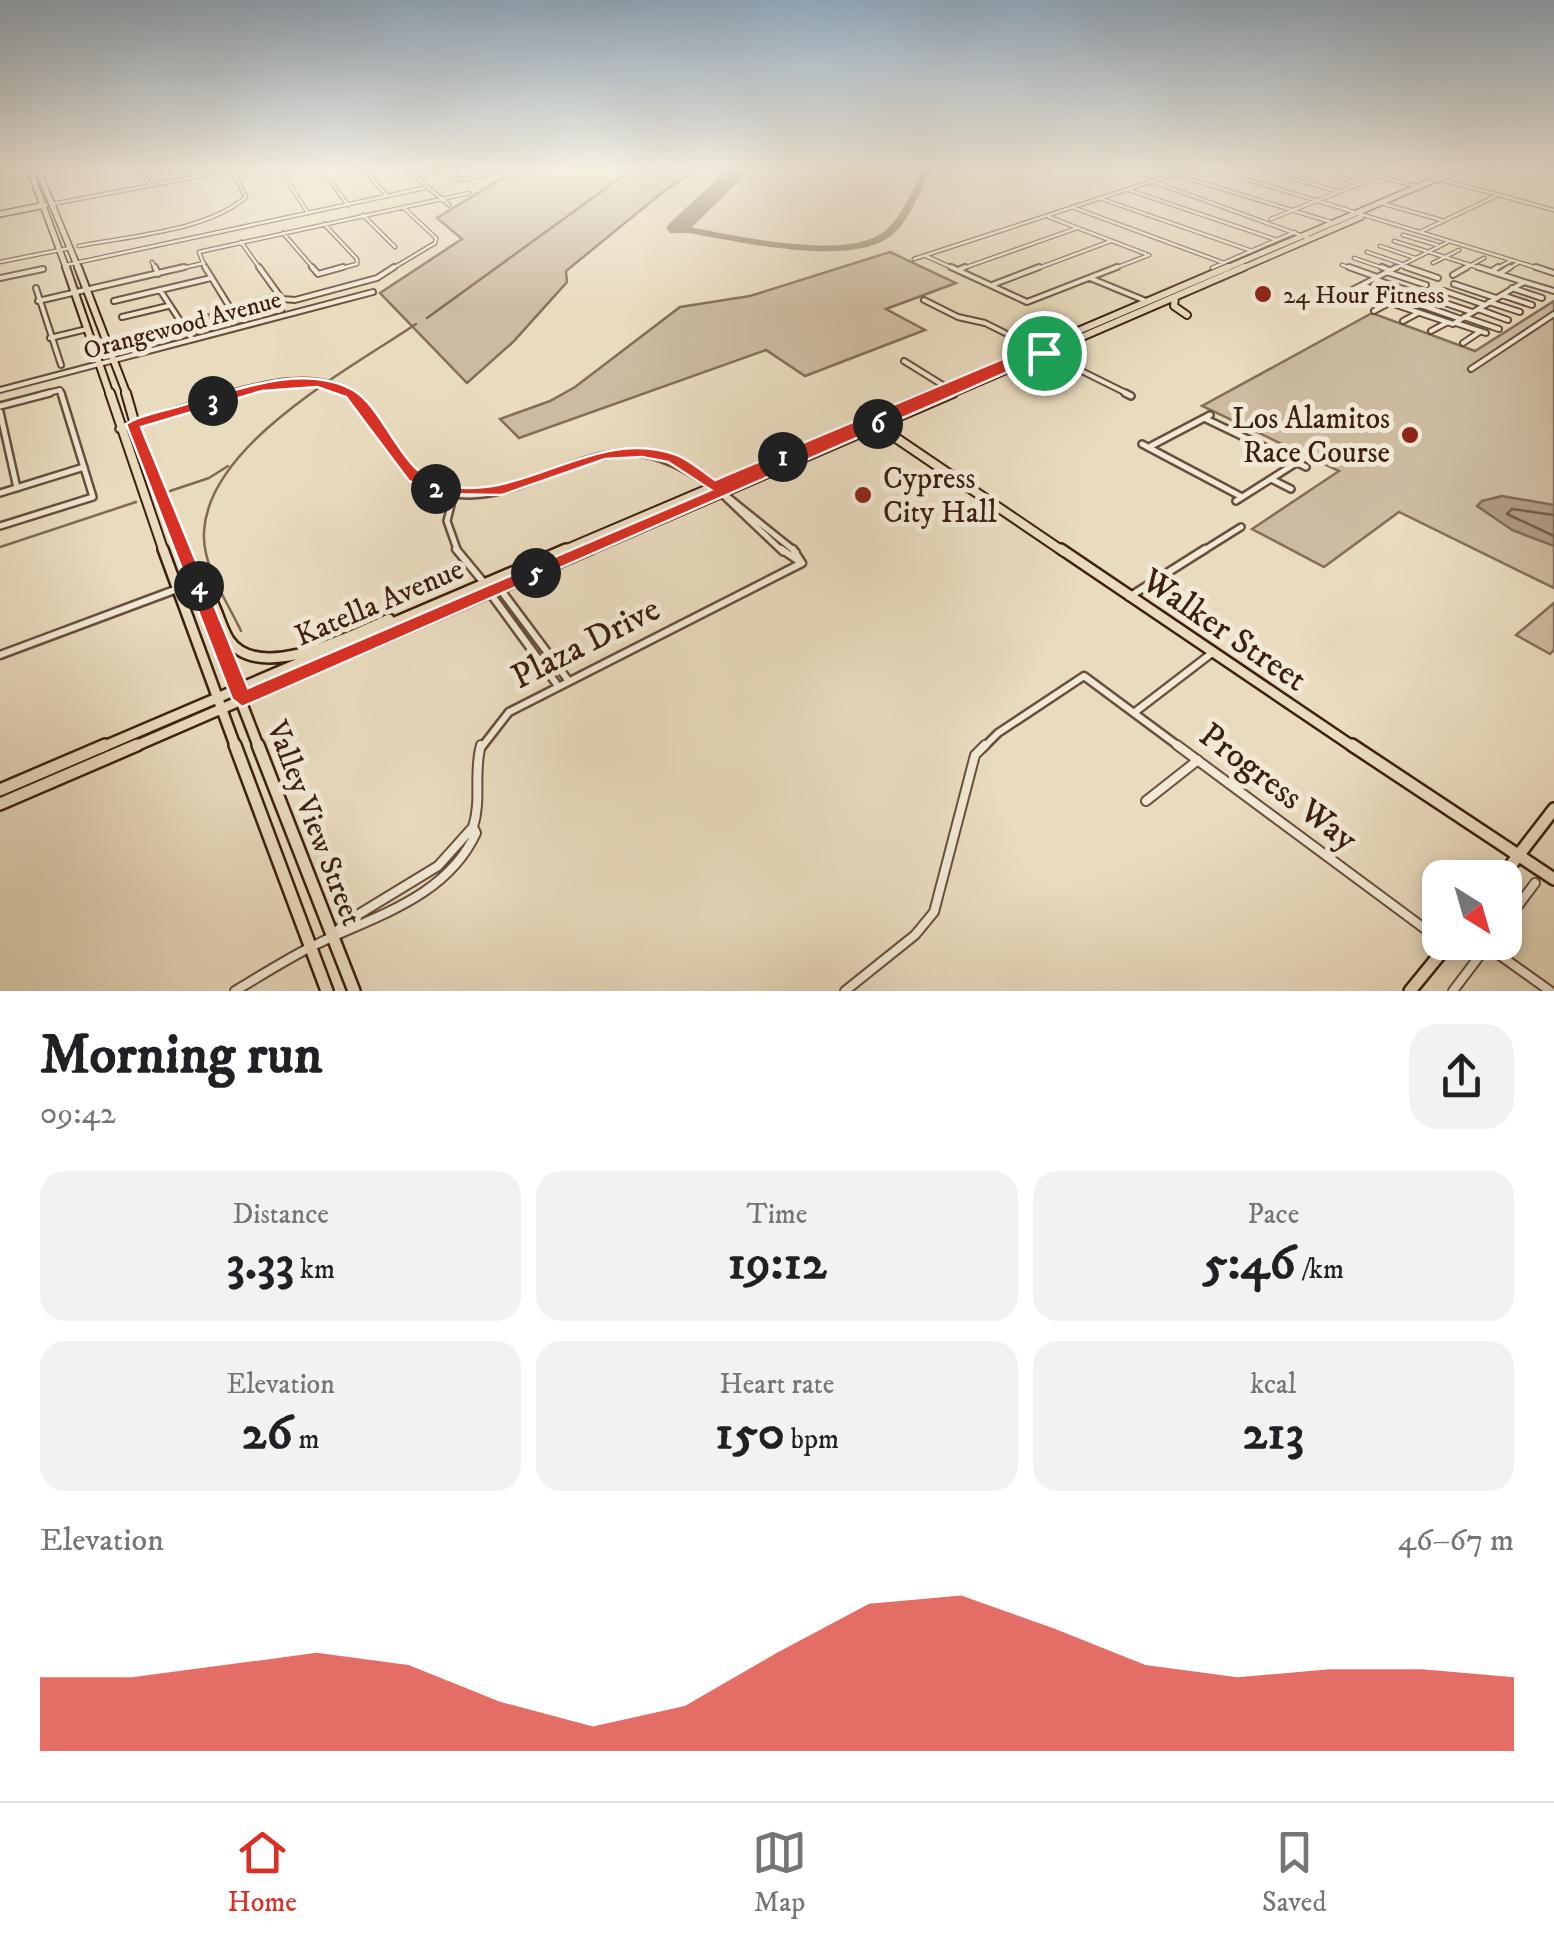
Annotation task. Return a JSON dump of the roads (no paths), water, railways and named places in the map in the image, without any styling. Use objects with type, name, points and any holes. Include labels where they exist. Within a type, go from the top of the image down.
[{"type":"main road","name":"Valley View Street","points":[[46,214],[102,364],[119,429],[327,991]]},
{"type":"main road","name":"Valley View Street","points":[[56,214],[115,360],[133,424],[354,991]]},
{"type":"main road","name":"Katella Avenue","points":[[0,804],[422,610],[494,586],[1194,289],[1355,214]]},
{"type":"main road","name":"Katella Avenue","points":[[1041,351],[1146,301],[1367,214]]},
{"type":"main road","points":[[52,228],[62,228]]},
{"type":"main road","points":[[1194,289],[1206,277]]},
{"type":"main road","points":[[1176,296],[1174,306],[1187,315]]},
{"type":"main road","name":"Walker Street","points":[[873,422],[1026,523],[1129,598],[1554,879]]},
{"type":"main road","points":[[199,586],[207,590],[233,644],[244,653],[263,657],[306,652],[422,610]]},
{"type":"main road","name":"Katella Avenue","points":[[240,694],[470,602],[494,586]]},
{"type":"main road","name":"Katella Avenue","points":[[0,790],[220,703]]},
{"type":"main road","points":[[1514,860],[1554,809]]},
{"type":"main road","points":[[1410,991],[1433,960]]},
{"type":"street","points":[[79,246],[220,214]]},
{"type":"street","points":[[66,265],[302,214]]},
{"type":"street","points":[[229,306],[199,252],[367,214]]},
{"type":"street","points":[[241,242],[286,301],[377,278],[437,240],[410,214]]},
{"type":"street","points":[[914,260],[1053,214]]},
{"type":"street","points":[[1092,214],[1224,263]]},
{"type":"street","points":[[1146,214],[1252,251]]},
{"type":"street","points":[[1200,214],[1277,240]]},
{"type":"street","points":[[1250,214],[1307,237]]},
{"type":"street","points":[[1268,220],[1285,214]]},
{"type":"street","points":[[1305,214],[1341,226]]},
{"type":"street","points":[[1357,214],[1554,273]]},
{"type":"street","points":[[1422,214],[1446,221]]},
{"type":"street","points":[[1422,233],[1461,214]]},
{"type":"street","points":[[363,215],[395,247]]},
{"type":"street","points":[[926,256],[1027,302],[1149,255],[1048,216]]},
{"type":"street","points":[[283,233],[320,274],[358,262],[324,224]]},
{"type":"street","points":[[958,270],[1078,228]]},
{"type":"street","points":[[1212,268],[1295,232]]},
{"type":"street","points":[[1403,235],[1440,246]]},
{"type":"street","points":[[991,285],[1111,241]]},
{"type":"street","points":[[1394,241],[1554,291]]},
{"type":"street","points":[[1446,323],[1352,290],[1448,241]]},
{"type":"street","points":[[1380,246],[1415,258]]},
{"type":"street","points":[[0,262],[70,248]]},
{"type":"street","points":[[1433,263],[1458,250]]},
{"type":"street","points":[[1367,252],[1438,278]]},
{"type":"street","points":[[1354,258],[1426,285]]},
{"type":"street","points":[[1453,275],[1484,258]]},
{"type":"street","points":[[1492,272],[1512,260]]},
{"type":"street","points":[[152,262],[158,274]]},
{"type":"street","points":[[1500,274],[1519,262]]},
{"type":"street","points":[[38,300],[204,263]]},
{"type":"street","points":[[1342,265],[1412,292]]},
{"type":"street","points":[[1,282],[43,270]]},
{"type":"street","points":[[114,301],[211,278]]},
{"type":"street","points":[[1090,278],[1146,301]]},
{"type":"street","points":[[1432,331],[1524,282]]},
{"type":"street","points":[[1454,284],[1532,305]]},
{"type":"street","points":[[1546,288],[1554,284]]},
{"type":"street","points":[[1362,285],[1402,298]]},
{"type":"street","points":[[36,288],[61,365]]},
{"type":"street","points":[[1512,288],[1542,298]]},
{"type":"street","points":[[160,290],[192,339]]},
{"type":"street","points":[[332,290],[342,300]]},
{"type":"street","name":"Orangewood Avenue","points":[[0,390],[373,292]]},
{"type":"street","points":[[1444,292],[1520,312]]},
{"type":"street","points":[[1346,300],[1362,293]]},
{"type":"street","points":[[1430,298],[1508,320]]},
{"type":"street","points":[[924,300],[958,317],[985,322],[1131,396]]},
{"type":"street","points":[[1374,311],[1389,303]]},
{"type":"street","points":[[1418,304],[1499,329]]},
{"type":"street","points":[[122,317],[168,306]]},
{"type":"street","points":[[1403,321],[1418,313]]},
{"type":"street","points":[[1471,369],[1554,314]]},
{"type":"street","points":[[1460,319],[1483,332],[1462,343]]},
{"type":"street","points":[[144,333],[181,322]]},
{"type":"street","points":[[50,338],[90,329]]},
{"type":"street","points":[[904,361],[949,390]]},
{"type":"street","points":[[119,429],[261,387],[330,385],[350,394],[415,478],[428,486],[454,493],[502,490],[588,459],[632,453],[673,458],[717,490]]},
{"type":"street","points":[[0,526],[93,497],[60,390],[0,409],[16,488]]},
{"type":"street","points":[[1296,463],[1239,499],[1145,446],[1207,416],[1306,467]]},
{"type":"street","points":[[0,492],[84,467]]},
{"type":"street","points":[[1272,479],[1291,489]]},
{"type":"street","name":"Plaza Drive","points":[[235,991],[331,937],[354,931],[446,874],[474,843],[476,832],[472,828],[480,803],[475,762],[480,747],[509,712],[802,564],[783,552],[717,490]]},
{"type":"street","points":[[454,493],[447,508],[446,531],[568,680]]},
{"type":"street","points":[[1129,598],[1240,527]]},
{"type":"street","points":[[494,586],[558,686]]},
{"type":"street","points":[[0,655],[178,589]]},
{"type":"street","points":[[1135,712],[1212,653]]},
{"type":"street","name":"Progress Way","points":[[844,991],[928,923],[942,896],[950,866],[969,769],[986,742],[1084,676],[1422,926]]},
{"type":"street","points":[[1146,801],[1198,760]]},
{"type":"street","points":[[1522,900],[1535,883]]},
{"type":"street","points":[[1453,991],[1477,960]]},
{"type":"street","points":[[1510,960],[1550,991]]},
{"type":"water","points":[[1502,496],[1554,505],[1554,546],[1512,530],[1477,506]]},
{"type":"waterway","points":[[427,318],[570,214]]},
{"type":"waterway","points":[[241,631],[216,583],[204,545],[212,500],[230,469],[287,411],[416,324]]},
{"type":"waterway","points":[[170,491],[209,478],[228,466]]},
{"type":"waterway","points":[[0,547],[136,502]]},
{"type":"place","name":"24 Hour Fitness","points":[[1263,294]]},
{"type":"place","name":"Los Alamitos Race Course","points":[[1410,435]]},
{"type":"place","name":"Cypress City Hall","points":[[863,495]]}]
